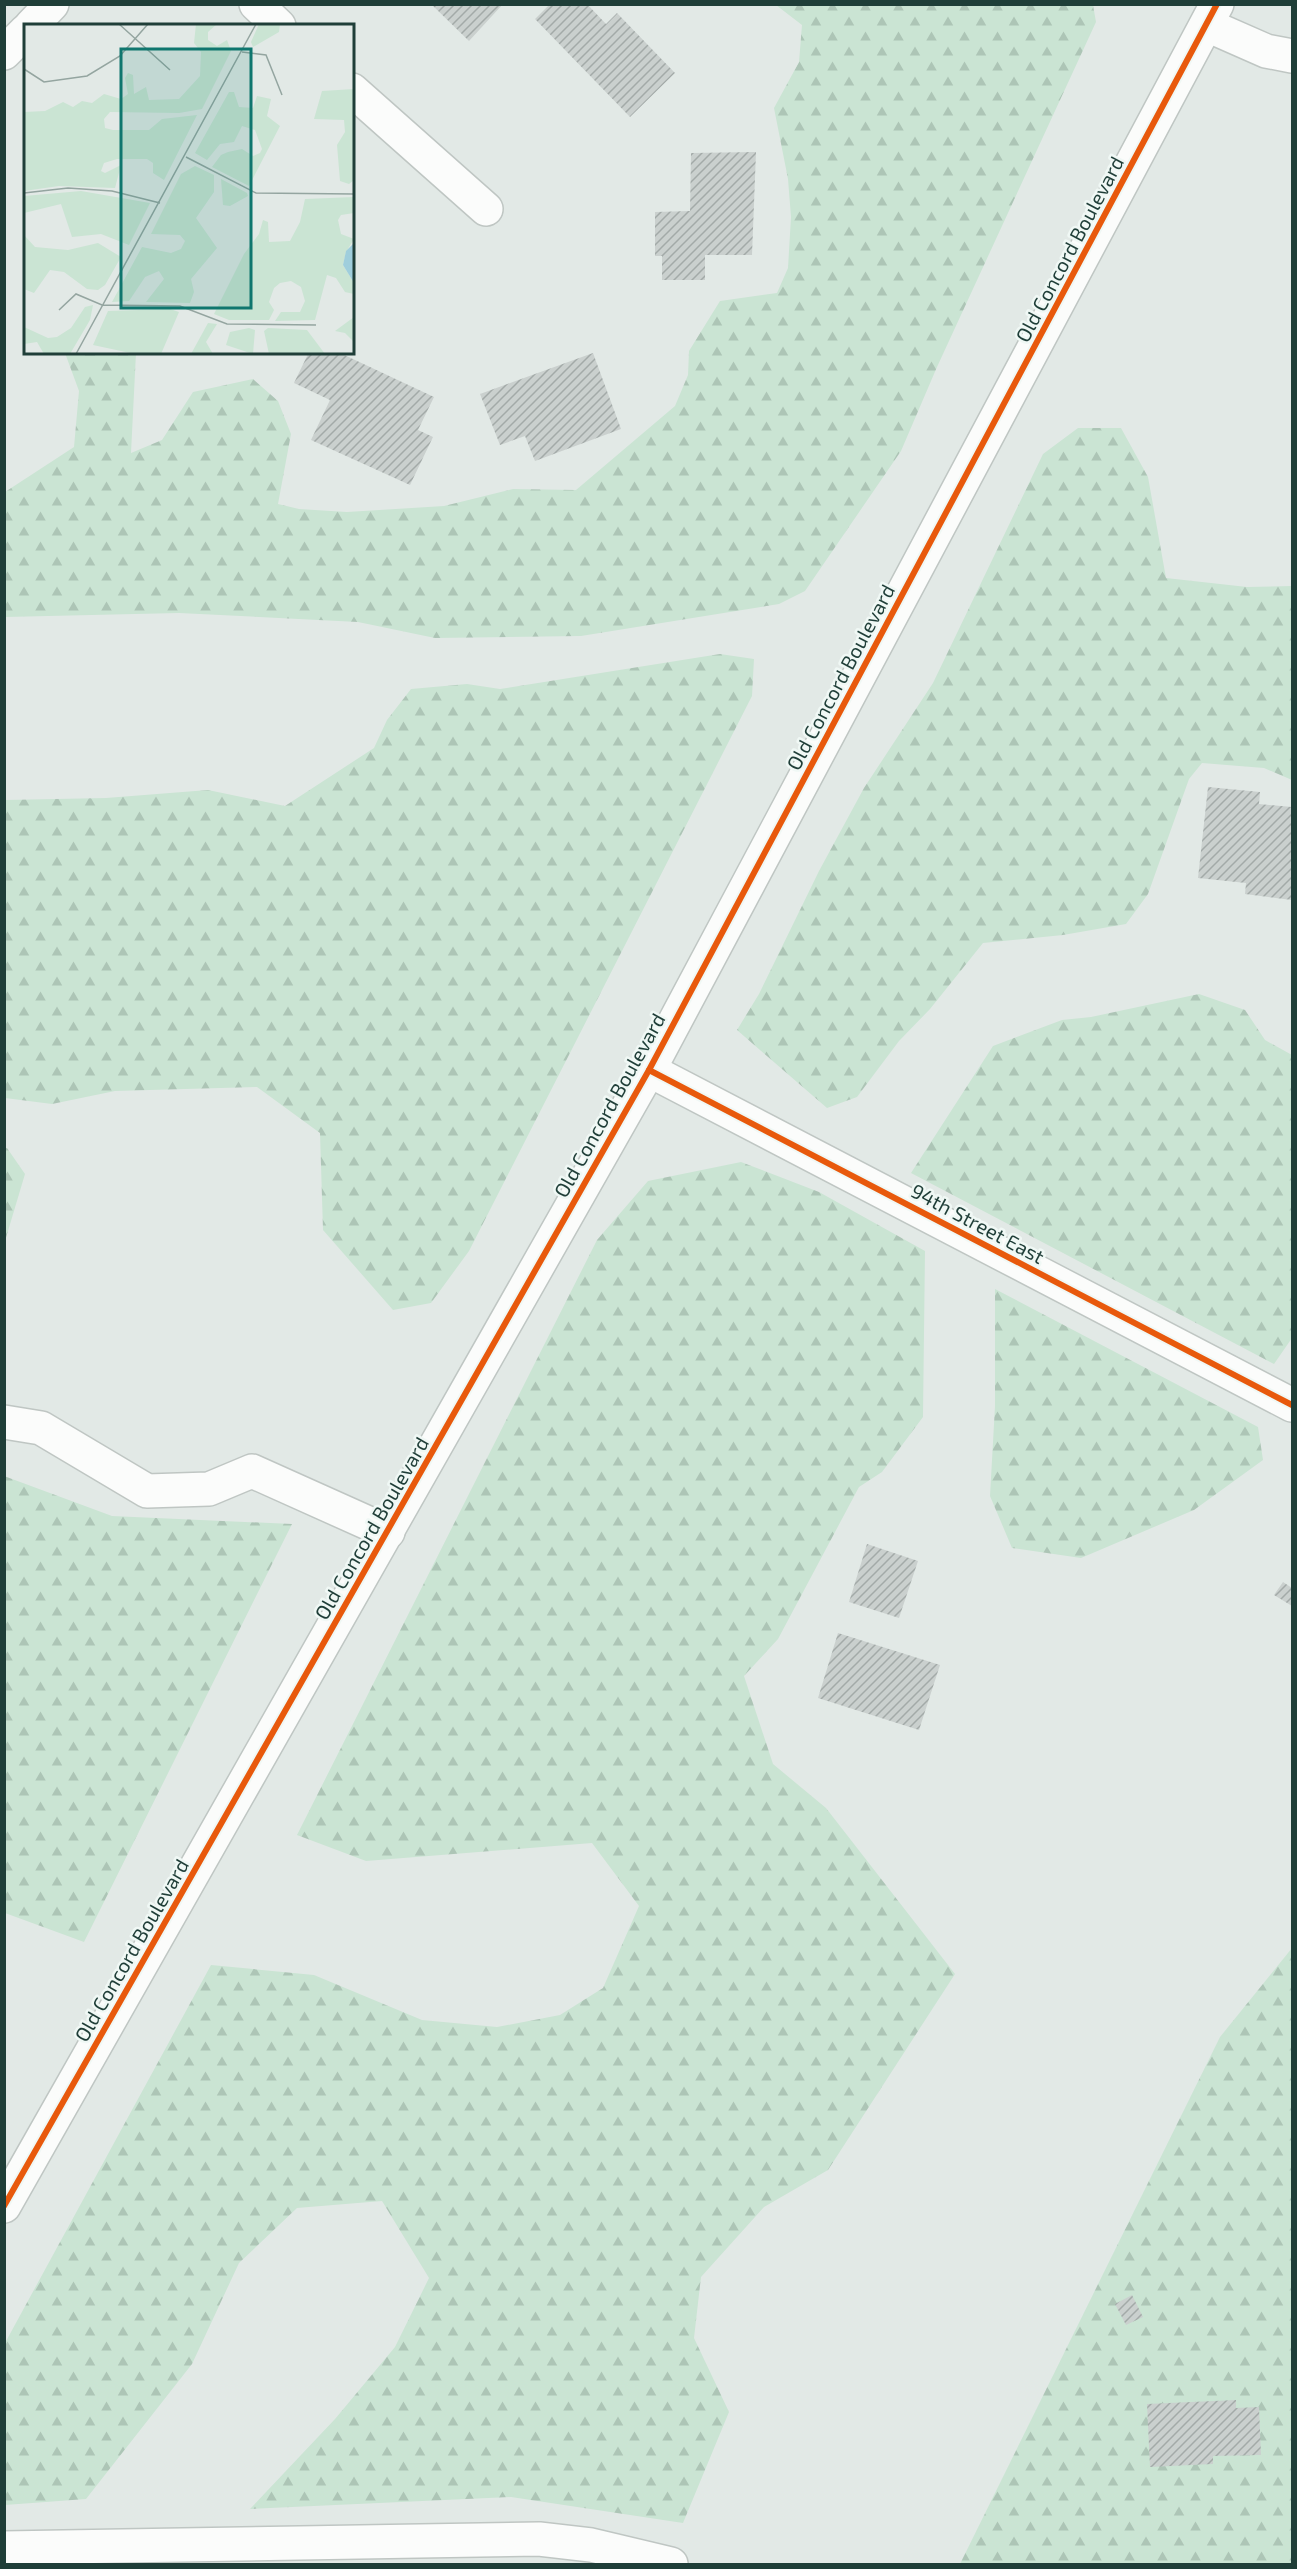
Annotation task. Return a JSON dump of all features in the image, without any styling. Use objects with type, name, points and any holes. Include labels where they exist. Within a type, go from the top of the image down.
[{"type":"street","points":[[33,24],[52,4]]},
{"type":"street","points":[[256,4],[277,24]]},
{"type":"street","points":[[1212,15],[1266,51],[1293,56]]},
{"type":"street","name":"Old Concord Boulevard","points":[[4,2206],[649,1070],[1212,15]]},
{"type":"street","points":[[4,53],[24,34]]},
{"type":"street","points":[[354,92],[486,209]]},
{"type":"street","name":"94th Street East","points":[[649,1070],[1293,1406]]},
{"type":"street","points":[[4,1422],[41,1428],[147,1491],[209,1490],[252,1471],[388,1532]]},
{"type":"street","points":[[4,2548],[539,2539],[591,2545],[671,2565]]},
{"type":"green space","points":[[776,5],[1093,5],[1096,22],[937,367],[901,451],[805,591],[779,604],[581,636],[435,638],[358,622],[179,613],[5,617],[5,492],[74,447],[79,391],[65,354],[136,354],[131,453],[162,440],[193,392],[253,379],[278,401],[291,434],[278,504],[299,509],[347,512],[444,506],[513,489],[576,490],[675,406],[688,375],[689,351],[720,301],[777,293],[788,268],[791,217],[788,179],[774,108],[799,62],[802,25]]},
{"type":"green space","points":[[1078,428],[1121,428],[1148,477],[1166,578],[1247,587],[1292,586],[1292,780],[1264,768],[1202,763],[1189,779],[1148,894],[1126,924],[1063,935],[983,943],[930,1009],[899,1041],[857,1097],[827,1108],[737,1030],[759,994],[819,871],[864,788],[933,683],[1043,454]]},
{"type":"green space","points":[[720,654],[754,659],[752,696],[469,1251],[431,1303],[393,1310],[323,1230],[320,1133],[257,1087],[115,1091],[52,1104],[5,1098],[5,800],[106,798],[208,790],[285,806],[374,748],[387,720],[411,689],[467,684],[500,689]]},
{"type":"green space","points":[[1199,994],[1245,1010],[1265,1040],[1292,1055],[1292,1338],[1274,1364],[911,1173],[993,1046],[1062,1020],[1091,1017]]},
{"type":"green space","points":[[7,1148],[25,1174],[5,1241],[4,1149]]},
{"type":"green space","points":[[741,1162],[819,1192],[925,1251],[923,1417],[882,1472],[859,1487],[778,1639],[744,1676],[773,1764],[826,1808],[955,1974],[828,2170],[764,2207],[701,2277],[694,2338],[729,2412],[683,2523],[511,2497],[250,2509],[335,2419],[395,2347],[429,2278],[382,2201],[297,2208],[239,2263],[192,2364],[86,2499],[5,2505],[5,2343],[211,1965],[314,1975],[422,2020],[497,2027],[560,2015],[603,1988],[639,1906],[592,1843],[366,1861],[297,1835],[597,1240],[648,1181]]},
{"type":"green space","points":[[995,1289],[1258,1427],[1263,1460],[1194,1510],[1081,1558],[1012,1548],[990,1496],[995,1406]]},
{"type":"green space","points":[[4,1476],[112,1516],[292,1524],[84,1942],[5,1913]]},
{"type":"green space","points":[[1292,1948],[1292,2564],[960,2564],[1220,2037]]},
{"type":"building","points":[[431,4],[503,4],[469,41]]},
{"type":"building","points":[[550,4],[587,4],[606,24],[617,13],[675,73],[630,117],[535,19]]},
{"type":"building","points":[[756,152],[752,255],[705,255],[705,280],[662,280],[662,256],[655,256],[655,212],[690,211],[691,153]]},
{"type":"building","points":[[593,353],[621,429],[535,461],[525,436],[500,445],[480,394]]},
{"type":"building","points":[[308,354],[342,354],[434,397],[418,430],[433,437],[410,485],[311,440],[330,400],[294,383]]},
{"type":"building","points":[[1208,787],[1260,792],[1259,804],[1292,807],[1292,900],[1245,894],[1246,883],[1198,878]]},
{"type":"building","points":[[867,1544],[918,1561],[899,1618],[849,1602]]},
{"type":"building","points":[[1283,1582],[1292,1588],[1292,1606],[1274,1595]]},
{"type":"building","points":[[838,1633],[940,1665],[919,1730],[818,1698]]},
{"type":"building","points":[[1132,2295],[1143,2317],[1126,2325],[1115,2304]]},
{"type":"building","points":[[1236,2400],[1236,2408],[1259,2407],[1261,2455],[1213,2456],[1213,2464],[1150,2467],[1147,2404]]},
{"type":"cycle path","points":[[4,2206],[649,1070],[1217,4]]},
{"type":"cycle path","points":[[649,1070],[1292,1405]]}]
